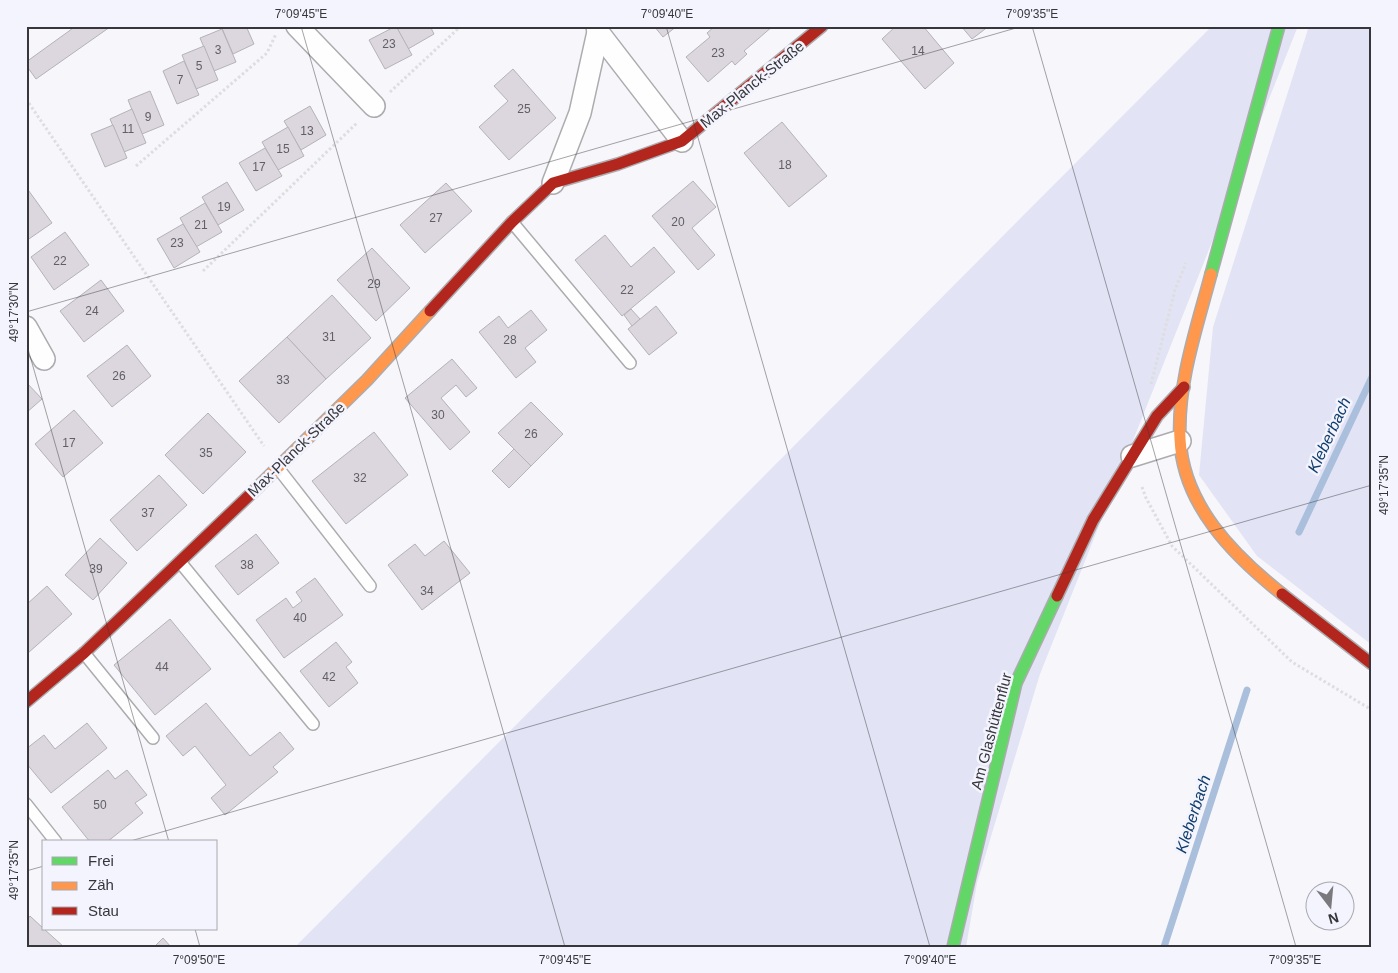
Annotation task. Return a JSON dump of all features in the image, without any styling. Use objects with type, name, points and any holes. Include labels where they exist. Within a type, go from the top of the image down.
[{"type":"street","points":[[297,26],[374,106]]},
{"type":"street","name":"Max-Planck-Straße","points":[[553,183],[618,164],[682,141],[822,26]]},
{"type":"street","points":[[1279,26],[1210,274],[1184,387],[1180,441],[1192,488],[1202,512],[1218,535],[1240,560],[1267,583],[1372,664]]},
{"type":"street","name":"Max-Planck-Straße","points":[[598,29],[682,141]]},
{"type":"street","name":"Max-Planck-Straße","points":[[26,702],[84,653],[278,468],[367,380],[512,222],[553,183],[580,113],[598,29]]},
{"type":"street","points":[[26,327],[44,358]]},
{"type":"street","name":"Am Glashüttenflur","points":[[953,947],[1016,683],[1093,520],[1157,416],[1184,387]]},
{"type":"street","points":[[1132,456],[1180,441]]},
{"type":"lane","points":[[512,222],[630,363]]},
{"type":"lane","points":[[278,468],[370,586]]},
{"type":"lane","points":[[180,562],[313,724]]},
{"type":"lane","points":[[84,653],[153,738]]},
{"type":"lane","points":[[26,804],[54,840]]},
{"type":"path","points":[[136,166],[267,53],[279,26]]},
{"type":"path","points":[[203,272],[374,106],[461,26]]},
{"type":"path","points":[[26,99],[278,468]]},
{"type":"path","points":[[1132,456],[1146,498],[1172,546],[1292,662],[1372,710]]},
{"type":"shaded area","points":[[1212,26],[1298,26],[1040,674],[977,883],[966,947],[295,947]]},
{"type":"shaded area","points":[[1309,26],[1372,26],[1372,645],[1257,556],[1199,475],[1213,327]]},
{"type":"building","points":[[76,26],[110,27],[36,79],[26,65],[26,62]]},
{"type":"building","points":[[221,26],[246,26],[254,44],[233,54]]},
{"type":"building","points":[[396,26],[430,26],[434,34],[408,49]]},
{"type":"building","points":[[396,26],[412,55],[385,69],[369,40]]},
{"type":"building","points":[[654,26],[677,26],[663,37]]},
{"type":"building","points":[[715,26],[773,26],[744,51],[747,54],[735,65],[732,61],[708,82],[686,57],[710,37],[707,33]]},
{"type":"building","points":[[896,26],[923,26],[954,63],[925,89],[882,39]]},
{"type":"building","points":[[961,26],[989,26],[972,39]]},
{"type":"building","points":[[222,29],[236,62],[214,71],[200,38]]},
{"type":"building","points":[[204,46],[218,80],[196,89],[182,55]]},
{"type":"building","points":[[184,61],[199,95],[177,104],[163,71]]},
{"type":"building","points":[[513,69],[556,118],[509,160],[479,127],[508,101],[494,86]]},
{"type":"building","points":[[150,91],[164,125],[142,134],[128,100]]},
{"type":"building","points":[[310,106],[326,135],[301,150],[284,121]]},
{"type":"building","points":[[132,109],[146,143],[124,152],[110,119]]},
{"type":"building","points":[[782,122],[827,176],[789,207],[744,153]]},
{"type":"building","points":[[113,125],[127,158],[105,167],[91,134]]},
{"type":"building","points":[[288,127],[304,156],[278,170],[262,142]]},
{"type":"building","points":[[265,148],[282,176],[256,191],[239,163]]},
{"type":"building","points":[[693,181],[716,207],[692,228],[715,255],[698,270],[652,216]]},
{"type":"building","points":[[227,182],[244,210],[218,225],[202,197]]},
{"type":"building","points":[[446,183],[472,211],[425,253],[400,225]]},
{"type":"building","points":[[26,187],[52,223],[26,241]]},
{"type":"building","points":[[205,203],[222,232],[196,247],[180,218]]},
{"type":"building","points":[[183,224],[200,252],[174,268],[157,239]]},
{"type":"building","points":[[65,232],[89,265],[54,290],[31,257]]},
{"type":"building","points":[[605,235],[631,267],[654,247],[675,272],[622,316],[575,260]]},
{"type":"building","points":[[372,248],[410,288],[376,321],[337,280]]},
{"type":"building","points":[[101,280],[124,311],[84,342],[60,311]]},
{"type":"building","points":[[332,295],[371,338],[326,379],[287,337]]},
{"type":"building","points":[[656,306],[677,333],[649,355],[628,329]]},
{"type":"building","points":[[631,309],[640,319],[632,326],[624,315]]},
{"type":"building","points":[[531,310],[547,330],[525,348],[536,362],[516,378],[479,332],[499,316],[508,328]]},
{"type":"building","points":[[287,337],[326,379],[279,423],[239,381]]},
{"type":"building","points":[[127,345],[151,376],[112,407],[87,376]]},
{"type":"building","points":[[452,359],[477,388],[466,397],[456,385],[441,398],[470,432],[450,450],[405,398]]},
{"type":"building","points":[[26,382],[42,399],[26,413]]},
{"type":"building","points":[[531,402],[563,434],[531,466],[498,433]]},
{"type":"building","points":[[74,410],[103,443],[63,477],[35,444]]},
{"type":"building","points":[[208,413],[246,452],[203,494],[165,455]]},
{"type":"building","points":[[374,432],[408,475],[346,524],[312,481]]},
{"type":"building","points":[[514,449],[531,466],[509,488],[492,471]]},
{"type":"building","points":[[159,475],[187,505],[137,551],[110,520]]},
{"type":"building","points":[[256,534],[279,563],[238,595],[215,566]]},
{"type":"building","points":[[100,538],[127,563],[93,600],[65,575]]},
{"type":"building","points":[[444,541],[470,573],[422,610],[388,565],[415,544],[425,556]]},
{"type":"building","points":[[315,578],[343,615],[284,658],[256,620],[286,598],[293,608],[302,601],[296,592]]},
{"type":"building","points":[[47,586],[72,614],[28,653],[26,651],[26,605]]},
{"type":"building","points":[[170,619],[211,669],[155,715],[114,665]]},
{"type":"building","points":[[336,642],[352,662],[346,667],[358,683],[329,707],[300,671]]},
{"type":"building","points":[[206,703],[250,756],[280,732],[294,749],[273,767],[278,772],[225,815],[211,798],[226,785],[195,746],[183,756],[166,736]]},
{"type":"building","points":[[87,723],[107,748],[51,793],[26,763],[26,749],[44,735],[55,749]]},
{"type":"building","points":[[108,770],[115,779],[127,770],[147,795],[135,803],[143,813],[109,840],[88,840],[62,807]]},
{"type":"building","points":[[30,916],[42,927],[42,930],[45,930],[64,947],[26,947],[26,921]]},
{"type":"building","points":[[163,938],[171,947],[154,947]]},
{"type":"waterway","name":"Kleberbach","points":[[1299,532],[1372,377]]},
{"type":"waterway","name":"Kleberbach","points":[[1164,947],[1247,690]]},
{"type":"traffic: fast","points":[[1211,274],[1279,26]]},
{"type":"traffic: fast","points":[[953,947],[1016,683],[1057,596]]},
{"type":"traffic: slow","points":[[1211,274],[1189,356],[1182,397],[1180,439],[1183,463],[1190,486],[1214,527],[1246,563],[1282,594]]},
{"type":"traffic: slow","points":[[258,487],[367,380],[430,311]]},
{"type":"traffic: jam","points":[[430,311],[512,222],[553,183],[618,164],[682,141],[822,26]]},
{"type":"traffic: jam","points":[[1057,596],[1093,520],[1157,416],[1184,387]]},
{"type":"traffic: jam","points":[[26,702],[84,653],[258,487]]},
{"type":"traffic: jam","points":[[1282,594],[1372,664]]}]
